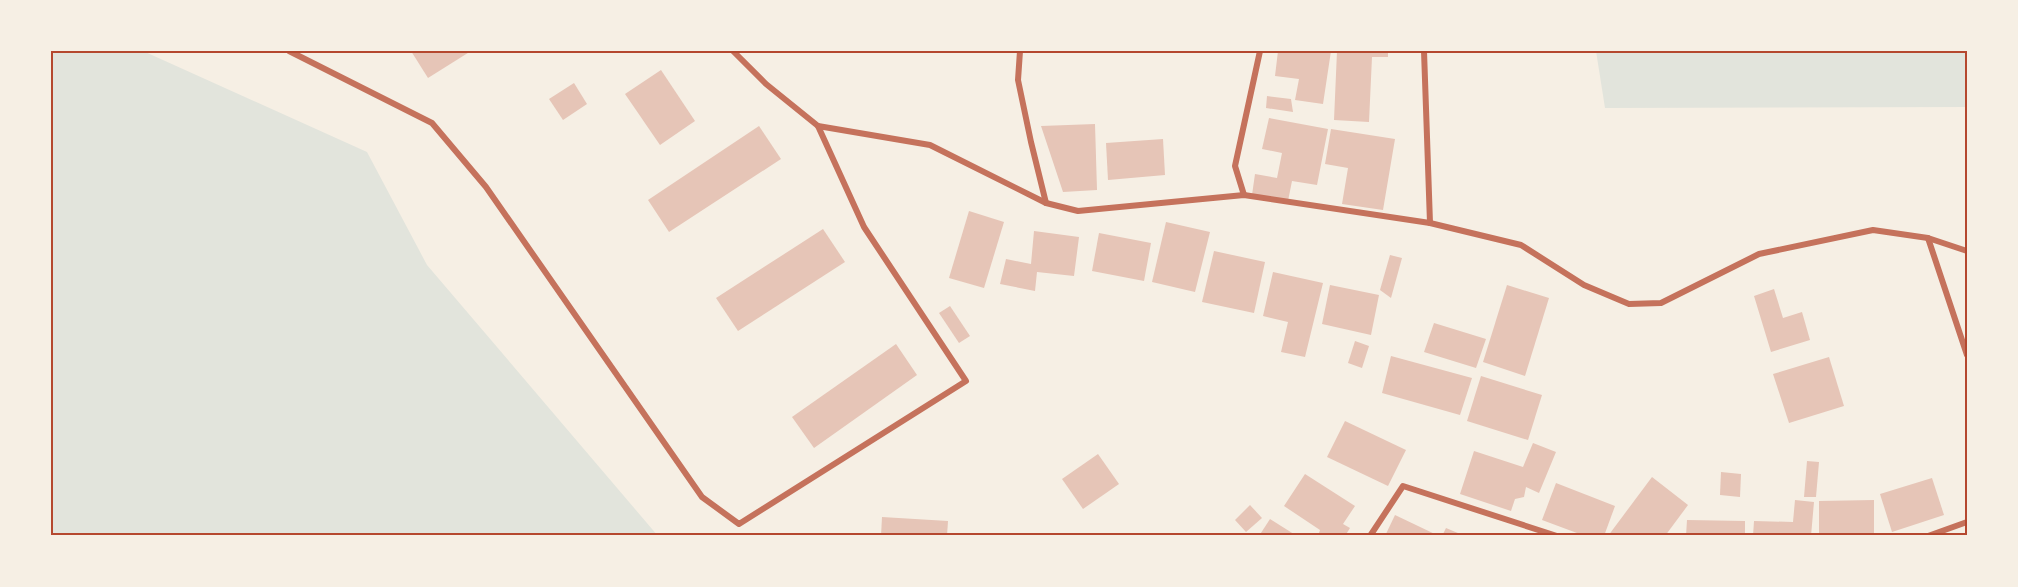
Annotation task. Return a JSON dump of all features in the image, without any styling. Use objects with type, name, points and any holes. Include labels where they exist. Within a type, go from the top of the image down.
[{"type":"street","points":[[290,51],[432,123],[486,187],[702,497],[739,524],[966,381],[864,227],[818,126],[766,84],[733,51]]},
{"type":"street","points":[[1020,51],[1018,80],[1046,203]]},
{"type":"street","points":[[1244,195],[1235,166],[1260,51]]},
{"type":"street","points":[[1424,51],[1430,223]]},
{"type":"street","points":[[818,126],[930,145],[1046,203],[1078,211],[1244,195],[1430,223],[1521,245],[1584,285],[1629,304],[1661,303],[1759,254],[1873,230],[1928,238],[1967,251]]},
{"type":"street","points":[[1928,238],[1967,355]]},
{"type":"street","points":[[1370,536],[1403,486],[1557,536]]},
{"type":"street","points":[[1928,536],[1967,522]]},
{"type":"shaded area","points":[[51,51],[143,51],[367,152],[427,265],[658,536],[51,536]]},
{"type":"shaded area","points":[[1596,51],[1967,51],[1967,107],[1605,108]]},
{"type":"building","points":[[411,51],[471,51],[428,78]]},
{"type":"building","points":[[1278,51],[1331,51],[1323,104],[1295,100],[1299,79],[1275,76]]},
{"type":"building","points":[[1337,51],[1388,51],[1388,57],[1372,57],[1369,122],[1334,120]]},
{"type":"building","points":[[661,70],[695,121],[660,145],[625,94]]},
{"type":"building","points":[[574,83],[587,104],[563,120],[549,99]]},
{"type":"building","points":[[1267,96],[1291,99],[1293,112],[1266,108]]},
{"type":"building","points":[[1269,118],[1328,129],[1317,185],[1292,181],[1288,201],[1252,195],[1255,174],[1277,178],[1282,153],[1262,149]]},
{"type":"building","points":[[1095,124],[1097,190],[1063,192],[1041,126]]},
{"type":"building","points":[[759,126],[781,159],[669,232],[648,200]]},
{"type":"building","points":[[1331,129],[1395,139],[1383,210],[1342,204],[1348,168],[1325,164]]},
{"type":"building","points":[[1163,139],[1165,175],[1108,180],[1106,143]]},
{"type":"building","points":[[969,211],[1004,222],[984,288],[949,278]]},
{"type":"building","points":[[1166,222],[1210,232],[1195,292],[1152,282]]},
{"type":"building","points":[[823,229],[845,262],[738,331],[716,298]]},
{"type":"building","points":[[1034,231],[1079,237],[1074,276],[1037,272],[1035,291],[1000,284],[1006,259],[1031,264]]},
{"type":"building","points":[[1099,233],[1151,243],[1144,281],[1092,271]]},
{"type":"building","points":[[1214,251],[1265,262],[1254,313],[1202,302]]},
{"type":"building","points":[[1390,255],[1402,258],[1391,298],[1380,290]]},
{"type":"building","points":[[1273,272],[1323,283],[1305,357],[1281,352],[1288,322],[1263,316]]},
{"type":"building","points":[[1330,285],[1379,295],[1371,335],[1322,324]]},
{"type":"building","points":[[1507,285],[1549,298],[1525,376],[1483,362]]},
{"type":"building","points":[[1774,289],[1783,318],[1802,312],[1810,340],[1771,352],[1754,296]]},
{"type":"building","points":[[950,306],[970,336],[959,343],[939,313]]},
{"type":"building","points":[[1434,323],[1486,339],[1476,368],[1424,352]]},
{"type":"building","points":[[1355,341],[1369,346],[1362,368],[1348,363]]},
{"type":"building","points":[[896,344],[917,375],[814,448],[792,417]]},
{"type":"building","points":[[1391,356],[1472,378],[1460,415],[1382,393]]},
{"type":"building","points":[[1829,357],[1844,406],[1789,423],[1773,374]]},
{"type":"building","points":[[1481,376],[1542,395],[1528,440],[1467,421]]},
{"type":"building","points":[[1345,421],[1406,450],[1388,486],[1327,457]]},
{"type":"building","points":[[1533,443],[1556,452],[1539,493],[1526,487],[1524,497],[1515,499],[1511,511],[1460,494],[1474,451],[1523,467]]},
{"type":"building","points":[[1098,454],[1119,484],[1083,509],[1062,479]]},
{"type":"building","points":[[1807,461],[1819,462],[1816,497],[1804,497]]},
{"type":"building","points":[[1721,472],[1741,474],[1740,497],[1720,495]]},
{"type":"building","points":[[1305,474],[1355,506],[1343,524],[1350,528],[1345,536],[1324,536],[1319,533],[1320,530],[1284,506]]},
{"type":"building","points":[[1652,477],[1688,505],[1665,536],[1608,536]]},
{"type":"building","points":[[1932,478],[1944,515],[1892,532],[1880,494]]},
{"type":"building","points":[[1556,483],[1615,506],[1604,536],[1585,536],[1542,520]]},
{"type":"building","points":[[1795,500],[1814,502],[1811,536],[1753,536],[1754,521],[1793,522]]},
{"type":"building","points":[[1874,500],[1874,536],[1819,536],[1819,501]]},
{"type":"building","points":[[1250,505],[1262,518],[1246,532],[1235,520]]},
{"type":"building","points":[[1395,515],[1439,536],[1385,536]]},
{"type":"building","points":[[882,517],[948,521],[947,536],[881,536]]},
{"type":"building","points":[[1270,519],[1297,536],[1259,536]]},
{"type":"building","points":[[1687,520],[1745,521],[1745,536],[1686,536]]},
{"type":"building","points":[[1446,528],[1465,536],[1442,536]]}]
